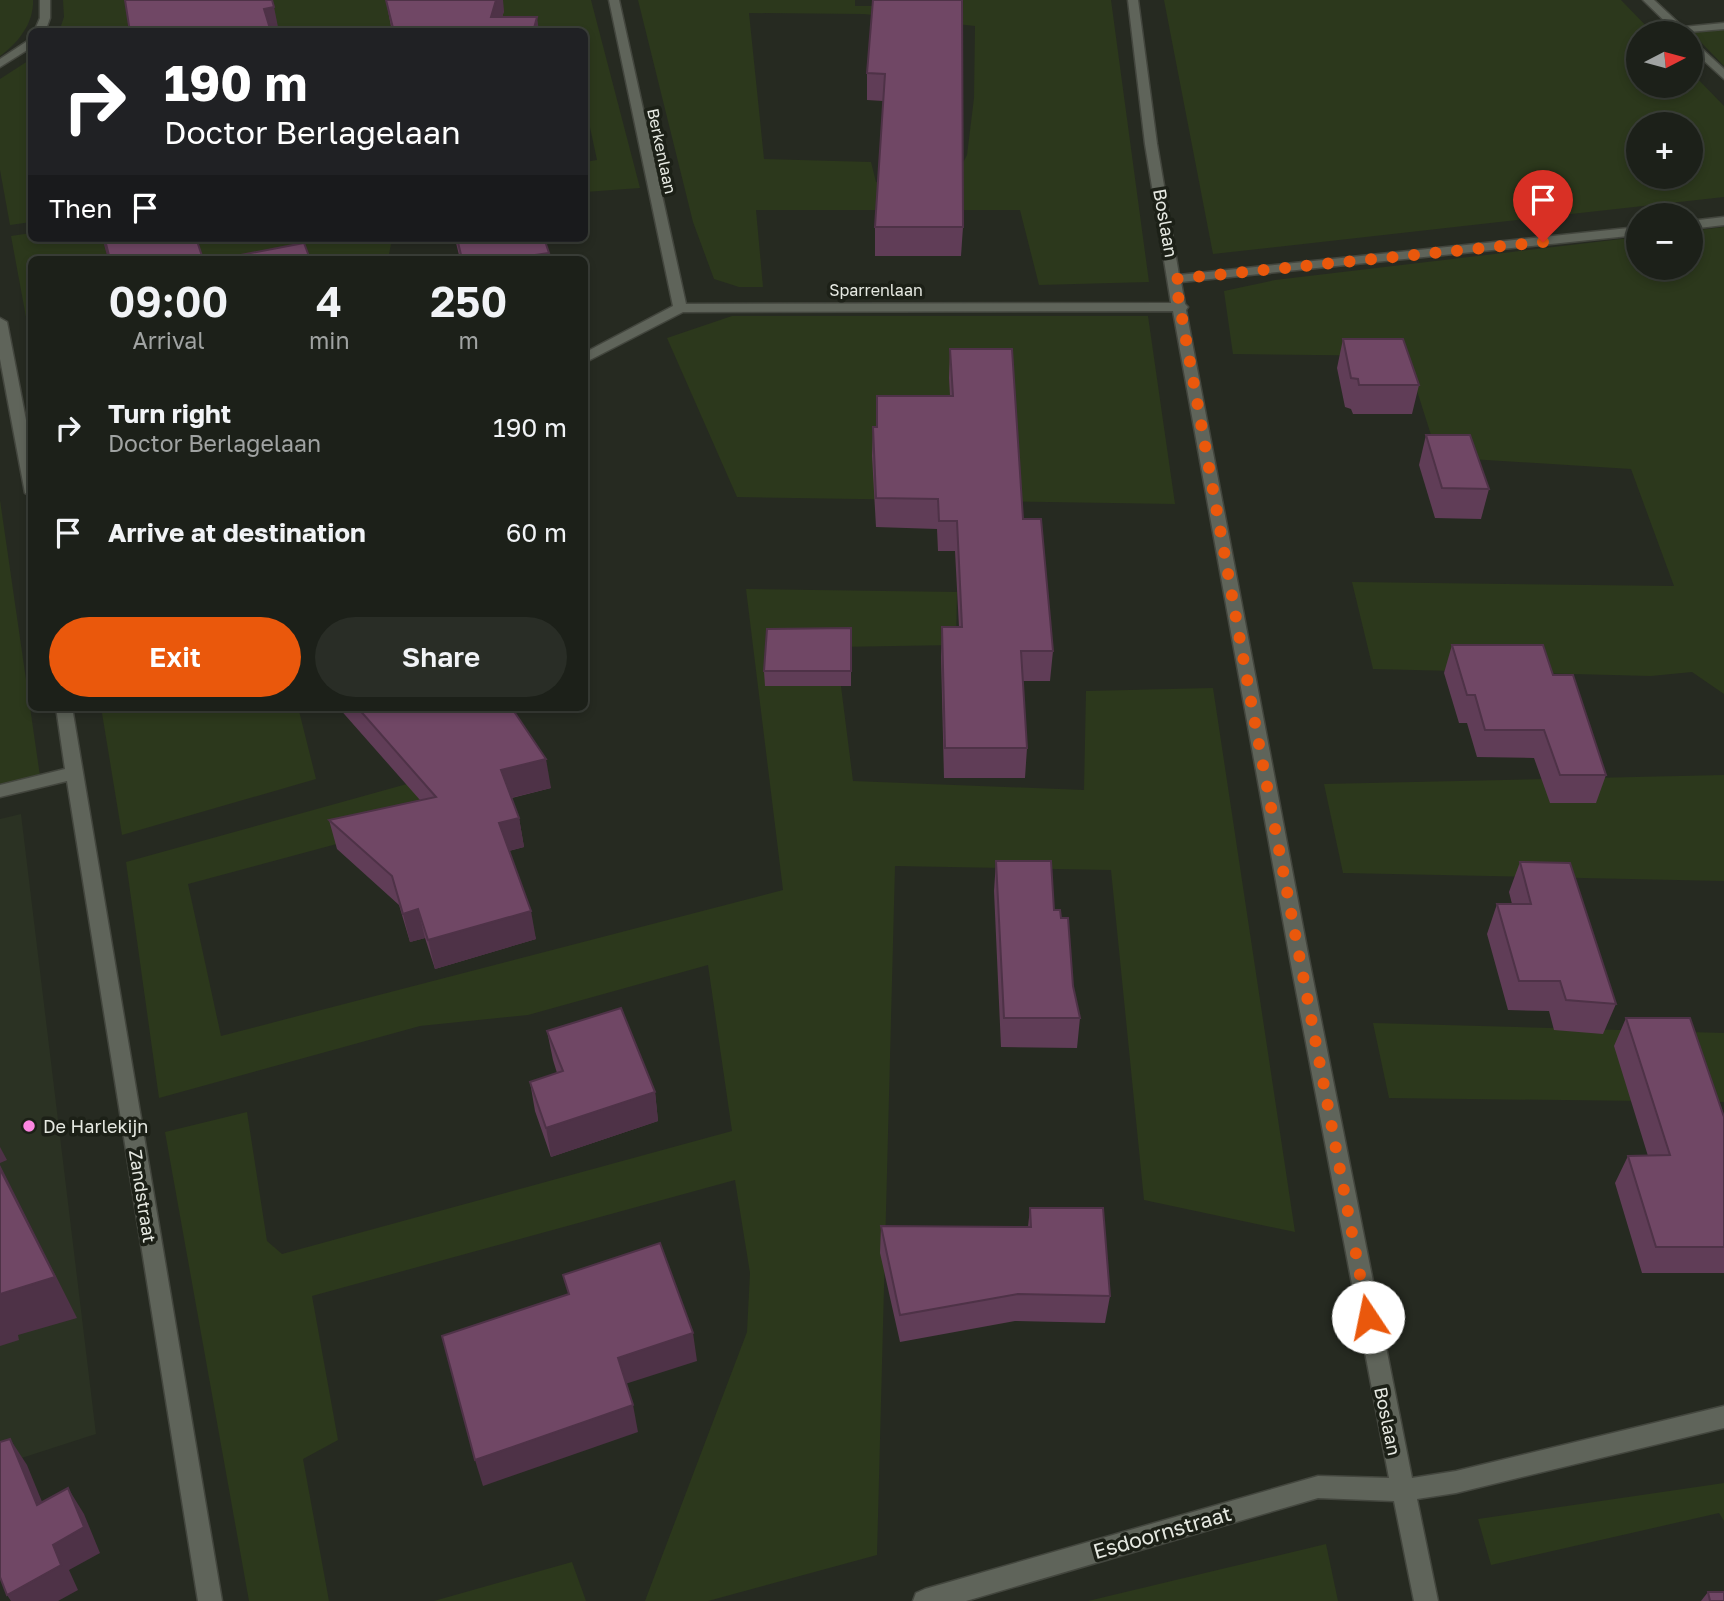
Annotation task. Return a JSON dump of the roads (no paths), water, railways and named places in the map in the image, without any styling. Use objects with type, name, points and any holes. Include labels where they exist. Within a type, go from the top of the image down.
[{"type":"street","points":[[41,28],[45,18],[45,0]]},
{"type":"street","name":"Berkenlaan","points":[[614,0],[680,308]]},
{"type":"street","name":"Boslaan","points":[[1133,0],[1175,279],[1254,718],[1426,1601]]},
{"type":"street","points":[[1648,0],[1670,21]]},
{"type":"street","points":[[1703,29],[1724,26]]},
{"type":"street","points":[[0,64],[28,44]]},
{"type":"street","points":[[1703,54],[1724,76]]},
{"type":"street","points":[[1703,223],[1724,221]]},
{"type":"street","points":[[1175,279],[1626,232]]},
{"type":"street","name":"Sparrenlaan","points":[[588,357],[680,308],[1181,307]]},
{"type":"street","points":[[0,322],[28,472]]},
{"type":"street","name":"Zandstraat","points":[[65,711],[210,1601]]},
{"type":"street","points":[[0,791],[74,773]]},
{"type":"street","name":"Esdoornstraat","points":[[925,1601],[1318,1486],[1403,1490],[1456,1482],[1724,1418]]},
{"type":"place","name":"De Harlekijn","points":[[29,1126]]}]
